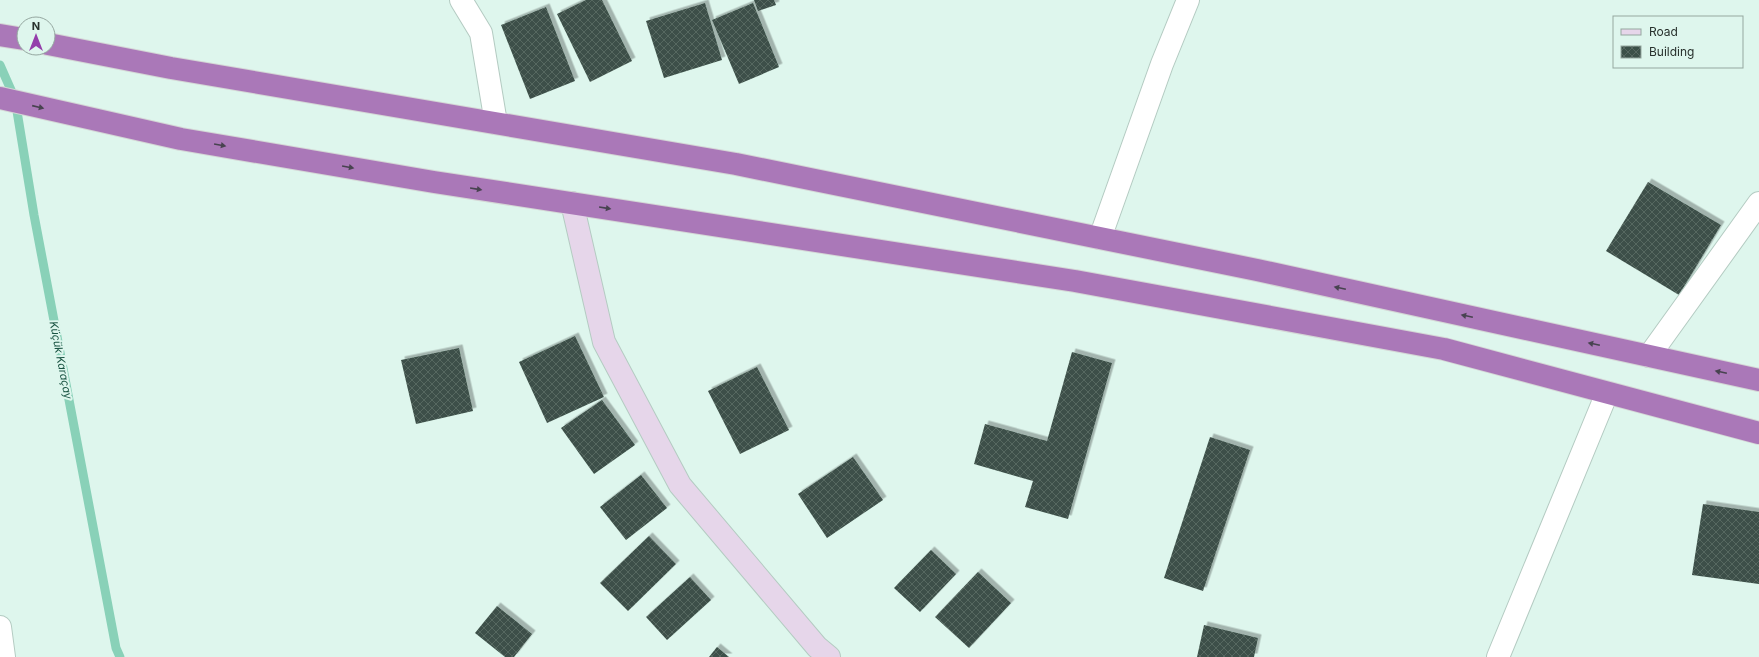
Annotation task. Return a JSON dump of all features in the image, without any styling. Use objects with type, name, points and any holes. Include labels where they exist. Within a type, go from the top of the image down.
[{"type":"highway","points":[[0,34],[16,37]]},
{"type":"highway","points":[[56,46],[171,68],[736,164],[1257,270],[1759,380]]},
{"type":"highway","points":[[0,98],[182,139],[434,182],[1083,283],[1444,349],[1759,432]]},
{"type":"street","points":[[461,0],[481,33],[496,123]]},
{"type":"street","points":[[1100,238],[1162,64],[1188,0]]},
{"type":"street","points":[[572,203],[604,342],[680,485],[817,647],[829,657]]},
{"type":"street","points":[[1649,356],[1759,203]]},
{"type":"street","points":[[1498,657],[1607,393]]},
{"type":"street","points":[[0,627],[4,657]]},
{"type":"building","points":[[586,0],[602,0],[632,61],[590,82],[557,14]]},
{"type":"building","points":[[754,0],[774,0],[776,5],[758,11]]},
{"type":"building","points":[[705,3],[722,60],[664,78],[646,21]]},
{"type":"building","points":[[753,3],[779,67],[739,84],[712,20]]},
{"type":"building","points":[[546,7],[575,81],[530,99],[501,25]]},
{"type":"building","points":[[1648,182],[1721,225],[1679,295],[1606,251]]},
{"type":"building","points":[[575,336],[604,397],[547,423],[519,362]]},
{"type":"building","points":[[459,348],[473,411],[416,424],[401,360]]},
{"type":"building","points":[[1072,352],[1112,363],[1068,519],[1025,507],[1033,481],[974,464],[985,424],[1047,441]]},
{"type":"building","points":[[757,367],[789,430],[740,454],[708,391]]},
{"type":"building","points":[[602,400],[635,445],[594,474],[561,428]]},
{"type":"building","points":[[1210,437],[1250,450],[1203,591],[1164,578]]},
{"type":"building","points":[[853,457],[883,500],[827,538],[798,494]]},
{"type":"building","points":[[641,475],[667,508],[626,540],[600,507]]},
{"type":"building","points":[[1703,504],[1759,512],[1759,584],[1692,575]]},
{"type":"building","points":[[649,536],[676,564],[628,611],[600,583]]},
{"type":"building","points":[[931,550],[956,574],[920,612],[894,588]]},
{"type":"building","points":[[978,572],[1011,603],[969,648],[935,617]]},
{"type":"building","points":[[690,577],[711,600],[667,640],[646,617]]},
{"type":"building","points":[[497,606],[532,634],[514,657],[505,657],[475,633]]},
{"type":"building","points":[[1204,625],[1258,638],[1254,657],[1197,657]]},
{"type":"building","points":[[717,647],[729,657],[709,657]]},
{"type":"waterway","name":"Küçük Karaçay","points":[[0,65],[15,99],[34,215],[116,648],[120,657]]}]
